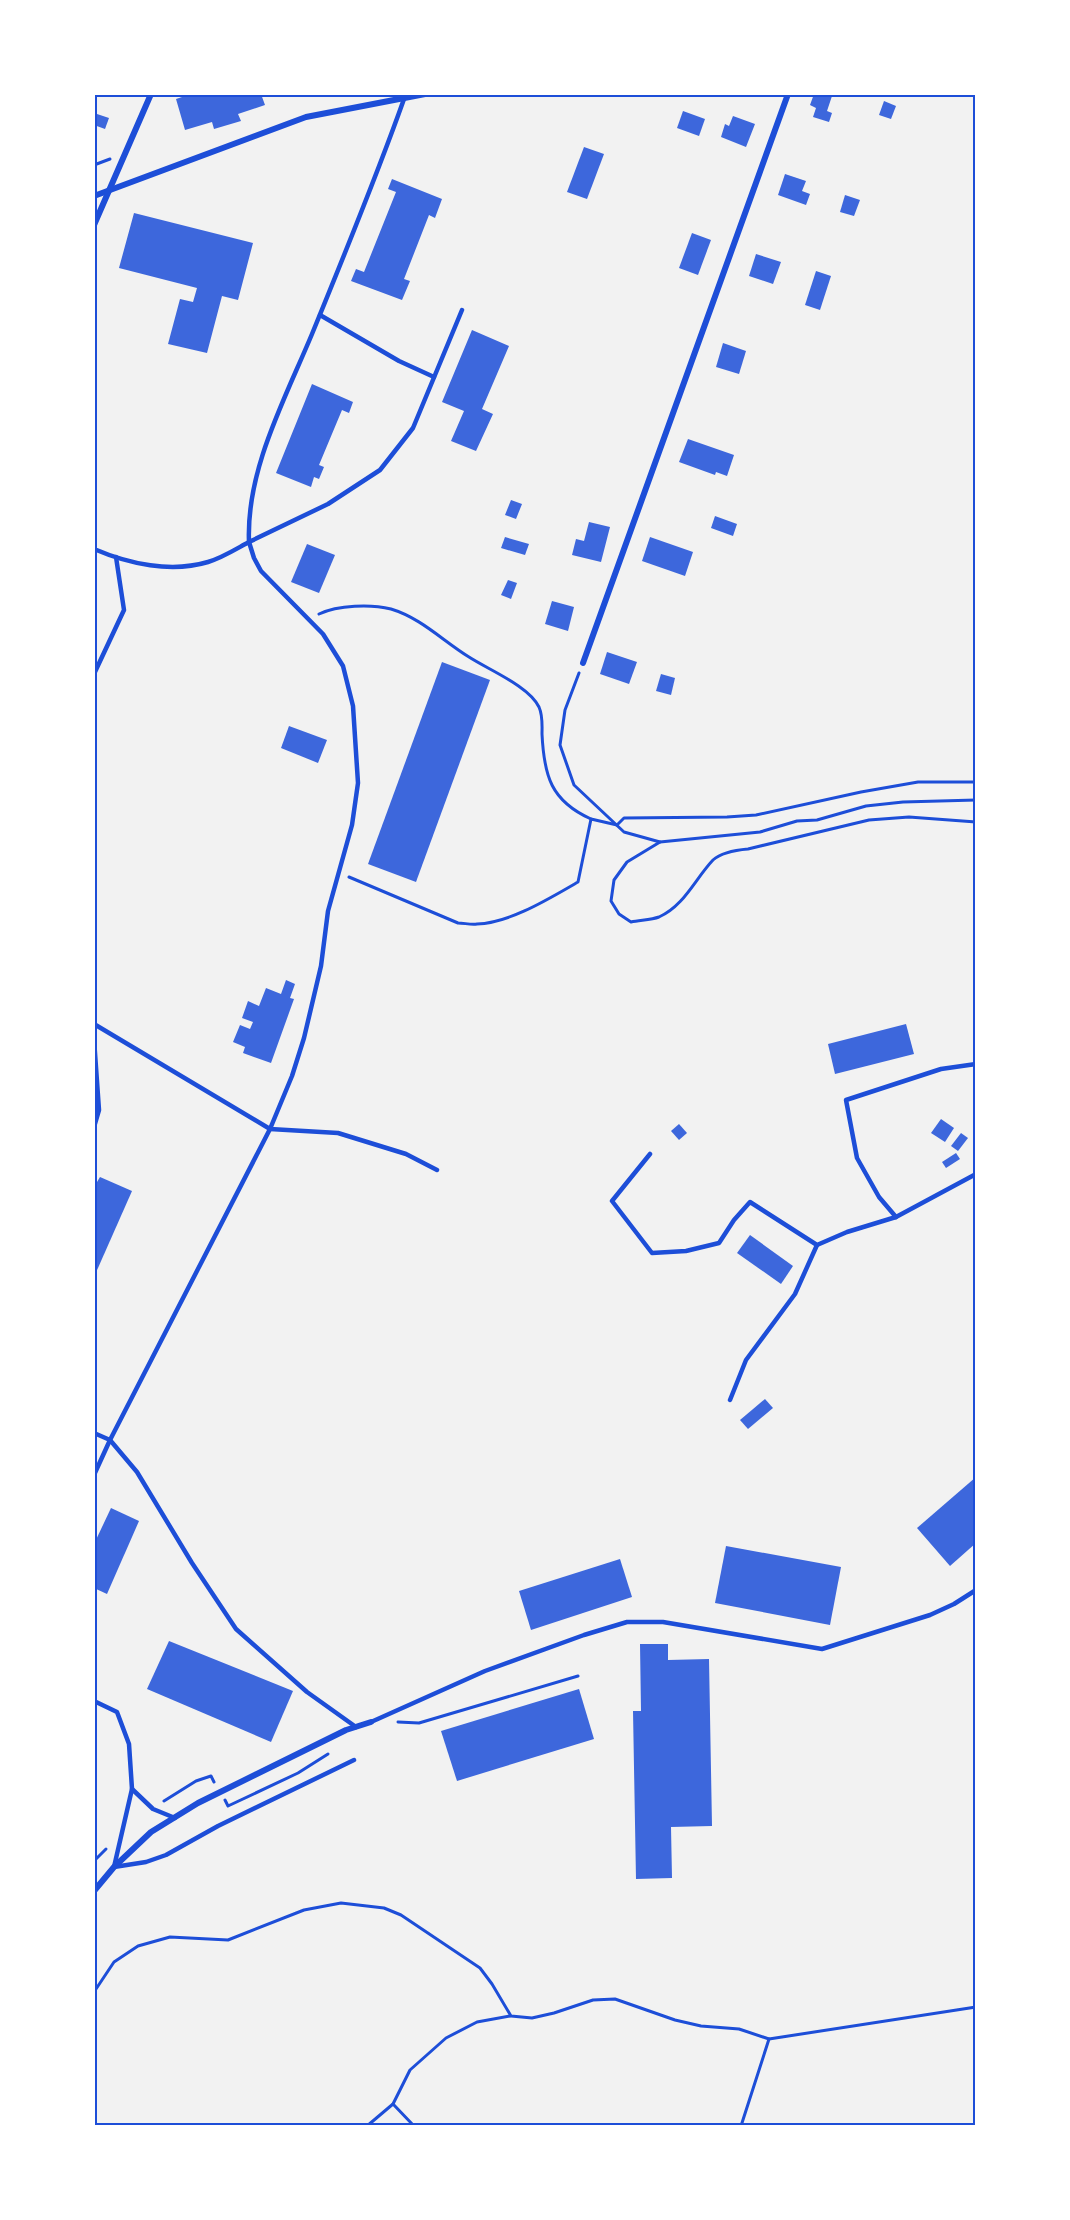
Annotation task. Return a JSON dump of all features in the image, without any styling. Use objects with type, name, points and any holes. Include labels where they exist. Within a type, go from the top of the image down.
[{"type":"street","points":[[94,225],[151,94]]},
{"type":"street","points":[[94,196],[306,117],[424,94]]},
{"type":"street","points":[[583,663],[788,94]]},
{"type":"street","points":[[94,1891],[114,1867],[151,1832],[198,1803],[356,1727],[371,1722]]},
{"type":"lane","points":[[94,1475],[270,1129],[292,1076],[304,1038],[321,966],[328,911],[352,825],[358,783],[353,706],[343,666],[323,634],[261,571],[254,558],[249,542],[249,509],[264,450],[320,315],[404,99]]},
{"type":"lane","points":[[94,549],[116,557],[162,567],[193,565],[223,556],[328,504],[380,470],[413,428],[462,310]]},
{"type":"lane","points":[[320,315],[399,361],[434,377]]},
{"type":"lane","points":[[94,674],[124,610],[116,557]]},
{"type":"lane","points":[[94,1024],[270,1129],[338,1133],[406,1154],[437,1170]]},
{"type":"lane","points":[[94,1039],[99,1110],[94,1127]]},
{"type":"lane","points":[[896,1217],[879,1197],[857,1158],[846,1100],[941,1069],[975,1064]]},
{"type":"lane","points":[[651,1154],[612,1201],[652,1252],[686,1251],[719,1243],[734,1220],[750,1202],[817,1245]]},
{"type":"lane","points":[[730,1400],[746,1360],[795,1294],[817,1245],[847,1232],[896,1217],[975,1174]]},
{"type":"lane","points":[[94,1433],[110,1440],[137,1472],[192,1563],[236,1629],[307,1692],[356,1727]]},
{"type":"lane","points":[[371,1722],[485,1671],[627,1622],[663,1622],[822,1649],[930,1616],[975,1590]]},
{"type":"lane","points":[[94,1701],[117,1712],[129,1744],[132,1789],[114,1867],[146,1862],[166,1855],[225,1823],[354,1760]]},
{"type":"lane","points":[[132,1789],[153,1809],[175,1818]]},
{"type":"path","points":[[309,619],[325,611],[348,608],[390,609],[426,626],[468,657],[525,691],[540,708],[544,760],[550,784],[568,806],[591,819],[617,825]]},
{"type":"path","points":[[583,663],[565,710],[560,745],[574,785],[624,832],[660,842],[760,832],[797,821],[817,820],[866,806],[903,802],[975,800]]},
{"type":"path","points":[[617,825],[624,818],[727,818],[756,815],[918,782],[975,782]]},
{"type":"path","points":[[660,842],[627,862],[614,880],[610,901],[619,914],[631,922],[658,917],[675,906],[695,885],[714,859],[730,851],[748,849],[869,820],[909,817],[975,822]]},
{"type":"path","points":[[339,873],[458,923],[477,924],[500,920],[578,882],[591,819]]},
{"type":"path","points":[[393,1721],[419,1723],[578,1676]]},
{"type":"path","points":[[153,1809],[186,1787],[211,1776],[228,1806],[298,1773],[337,1748]]},
{"type":"path","points":[[94,1861],[120,1833]]},
{"type":"path","points":[[94,1992],[114,1962],[138,1946],[170,1937],[228,1940],[304,1910],[341,1903],[384,1908],[401,1915],[480,1968],[511,2016]]},
{"type":"path","points":[[367,2126],[393,2104],[411,2070],[446,2038],[477,2022],[511,2016],[532,2018],[593,2000],[615,1999],[675,2020],[701,2026],[739,2029],[769,2039],[975,2007]]},
{"type":"path","points":[[741,2126],[769,2039]]},
{"type":"path","points":[[393,2104],[414,2126]]},
{"type":"building","points":[[191,94],[261,94],[265,105],[238,114],[241,121],[214,129],[212,122],[185,130],[176,99]]},
{"type":"building","points":[[814,94],[838,94],[837,97],[832,96],[827,111],[832,113],[829,122],[813,117],[816,108],[810,105]]},
{"type":"building","points":[[884,101],[896,106],[891,119],[879,115]]},
{"type":"building","points":[[683,111],[705,119],[699,136],[677,128]]},
{"type":"building","points":[[94,113],[109,118],[105,129],[94,125]]},
{"type":"building","points":[[733,116],[755,124],[746,147],[721,137],[725,124],[729,126]]},
{"type":"building","points":[[584,147],[604,154],[587,199],[567,192]]},
{"type":"building","points":[[785,174],[806,181],[802,191],[810,194],[806,205],[778,195]]},
{"type":"building","points":[[392,179],[442,199],[435,218],[429,215],[404,279],[410,281],[402,300],[351,281],[356,269],[364,272],[396,192],[388,189]]},
{"type":"building","points":[[845,195],[860,200],[854,216],[840,212]]},
{"type":"building","points":[[134,213],[253,243],[238,300],[222,296],[207,353],[168,344],[180,299],[193,302],[197,288],[119,268]]},
{"type":"building","points":[[692,233],[711,240],[698,275],[679,268]]},
{"type":"building","points":[[756,254],[781,262],[773,284],[749,276]]},
{"type":"building","points":[[816,271],[831,276],[820,310],[805,305]]},
{"type":"building","points":[[472,330],[509,346],[482,409],[493,414],[476,451],[451,441],[464,411],[442,402]]},
{"type":"building","points":[[723,343],[746,351],[739,374],[716,367]]},
{"type":"building","points":[[312,384],[353,402],[349,413],[342,410],[319,465],[324,467],[319,479],[314,477],[311,487],[276,473]]},
{"type":"building","points":[[688,439],[734,455],[727,476],[716,472],[715,475],[679,462]]},
{"type":"building","points":[[511,500],[522,504],[516,519],[505,515]]},
{"type":"building","points":[[715,516],[737,524],[733,536],[711,528]]},
{"type":"building","points":[[589,522],[610,527],[601,562],[572,555],[576,539],[584,541]]},
{"type":"building","points":[[505,537],[529,544],[525,555],[501,548]]},
{"type":"building","points":[[650,537],[693,552],[685,576],[642,561]]},
{"type":"building","points":[[307,544],[335,555],[319,593],[291,582]]},
{"type":"building","points":[[508,580],[517,583],[511,599],[501,595]]},
{"type":"building","points":[[552,601],[574,607],[568,631],[545,624]]},
{"type":"building","points":[[607,652],[637,662],[629,684],[600,674]]},
{"type":"building","points":[[442,662],[490,680],[416,882],[368,864]]},
{"type":"building","points":[[661,674],[675,678],[671,695],[656,691]]},
{"type":"building","points":[[289,726],[327,740],[318,763],[281,748]]},
{"type":"building","points":[[286,980],[295,984],[290,998],[294,999],[271,1063],[243,1053],[245,1047],[233,1042],[240,1025],[250,1029],[253,1022],[242,1018],[248,1001],[259,1006],[266,988],[281,994]]},
{"type":"building","points":[[906,1024],[914,1054],[835,1074],[828,1044]]},
{"type":"building","points":[[941,1119],[954,1128],[945,1142],[931,1133]]},
{"type":"building","points":[[679,1124],[687,1133],[679,1140],[671,1131]]},
{"type":"building","points":[[961,1133],[968,1138],[958,1151],[951,1146]]},
{"type":"building","points":[[956,1153],[960,1159],[946,1168],[942,1162]]},
{"type":"building","points":[[100,1177],[132,1191],[94,1277],[94,1187]]},
{"type":"building","points":[[750,1235],[793,1266],[781,1284],[737,1253]]},
{"type":"building","points":[[765,1399],[773,1408],[748,1429],[740,1420]]},
{"type":"building","points":[[976,1477],[976,1543],[950,1566],[917,1528]]},
{"type":"building","points":[[111,1508],[139,1521],[107,1594],[94,1588],[94,1544]]},
{"type":"building","points":[[726,1546],[841,1567],[830,1625],[715,1603]]},
{"type":"building","points":[[620,1559],[632,1597],[531,1630],[519,1591]]},
{"type":"building","points":[[169,1641],[293,1691],[271,1742],[147,1689]]},
{"type":"building","points":[[640,1644],[668,1644],[668,1660],[709,1659],[712,1826],[671,1827],[672,1878],[636,1879],[633,1711],[641,1711]]},
{"type":"building","points":[[579,1689],[594,1739],[457,1781],[441,1731]]}]
